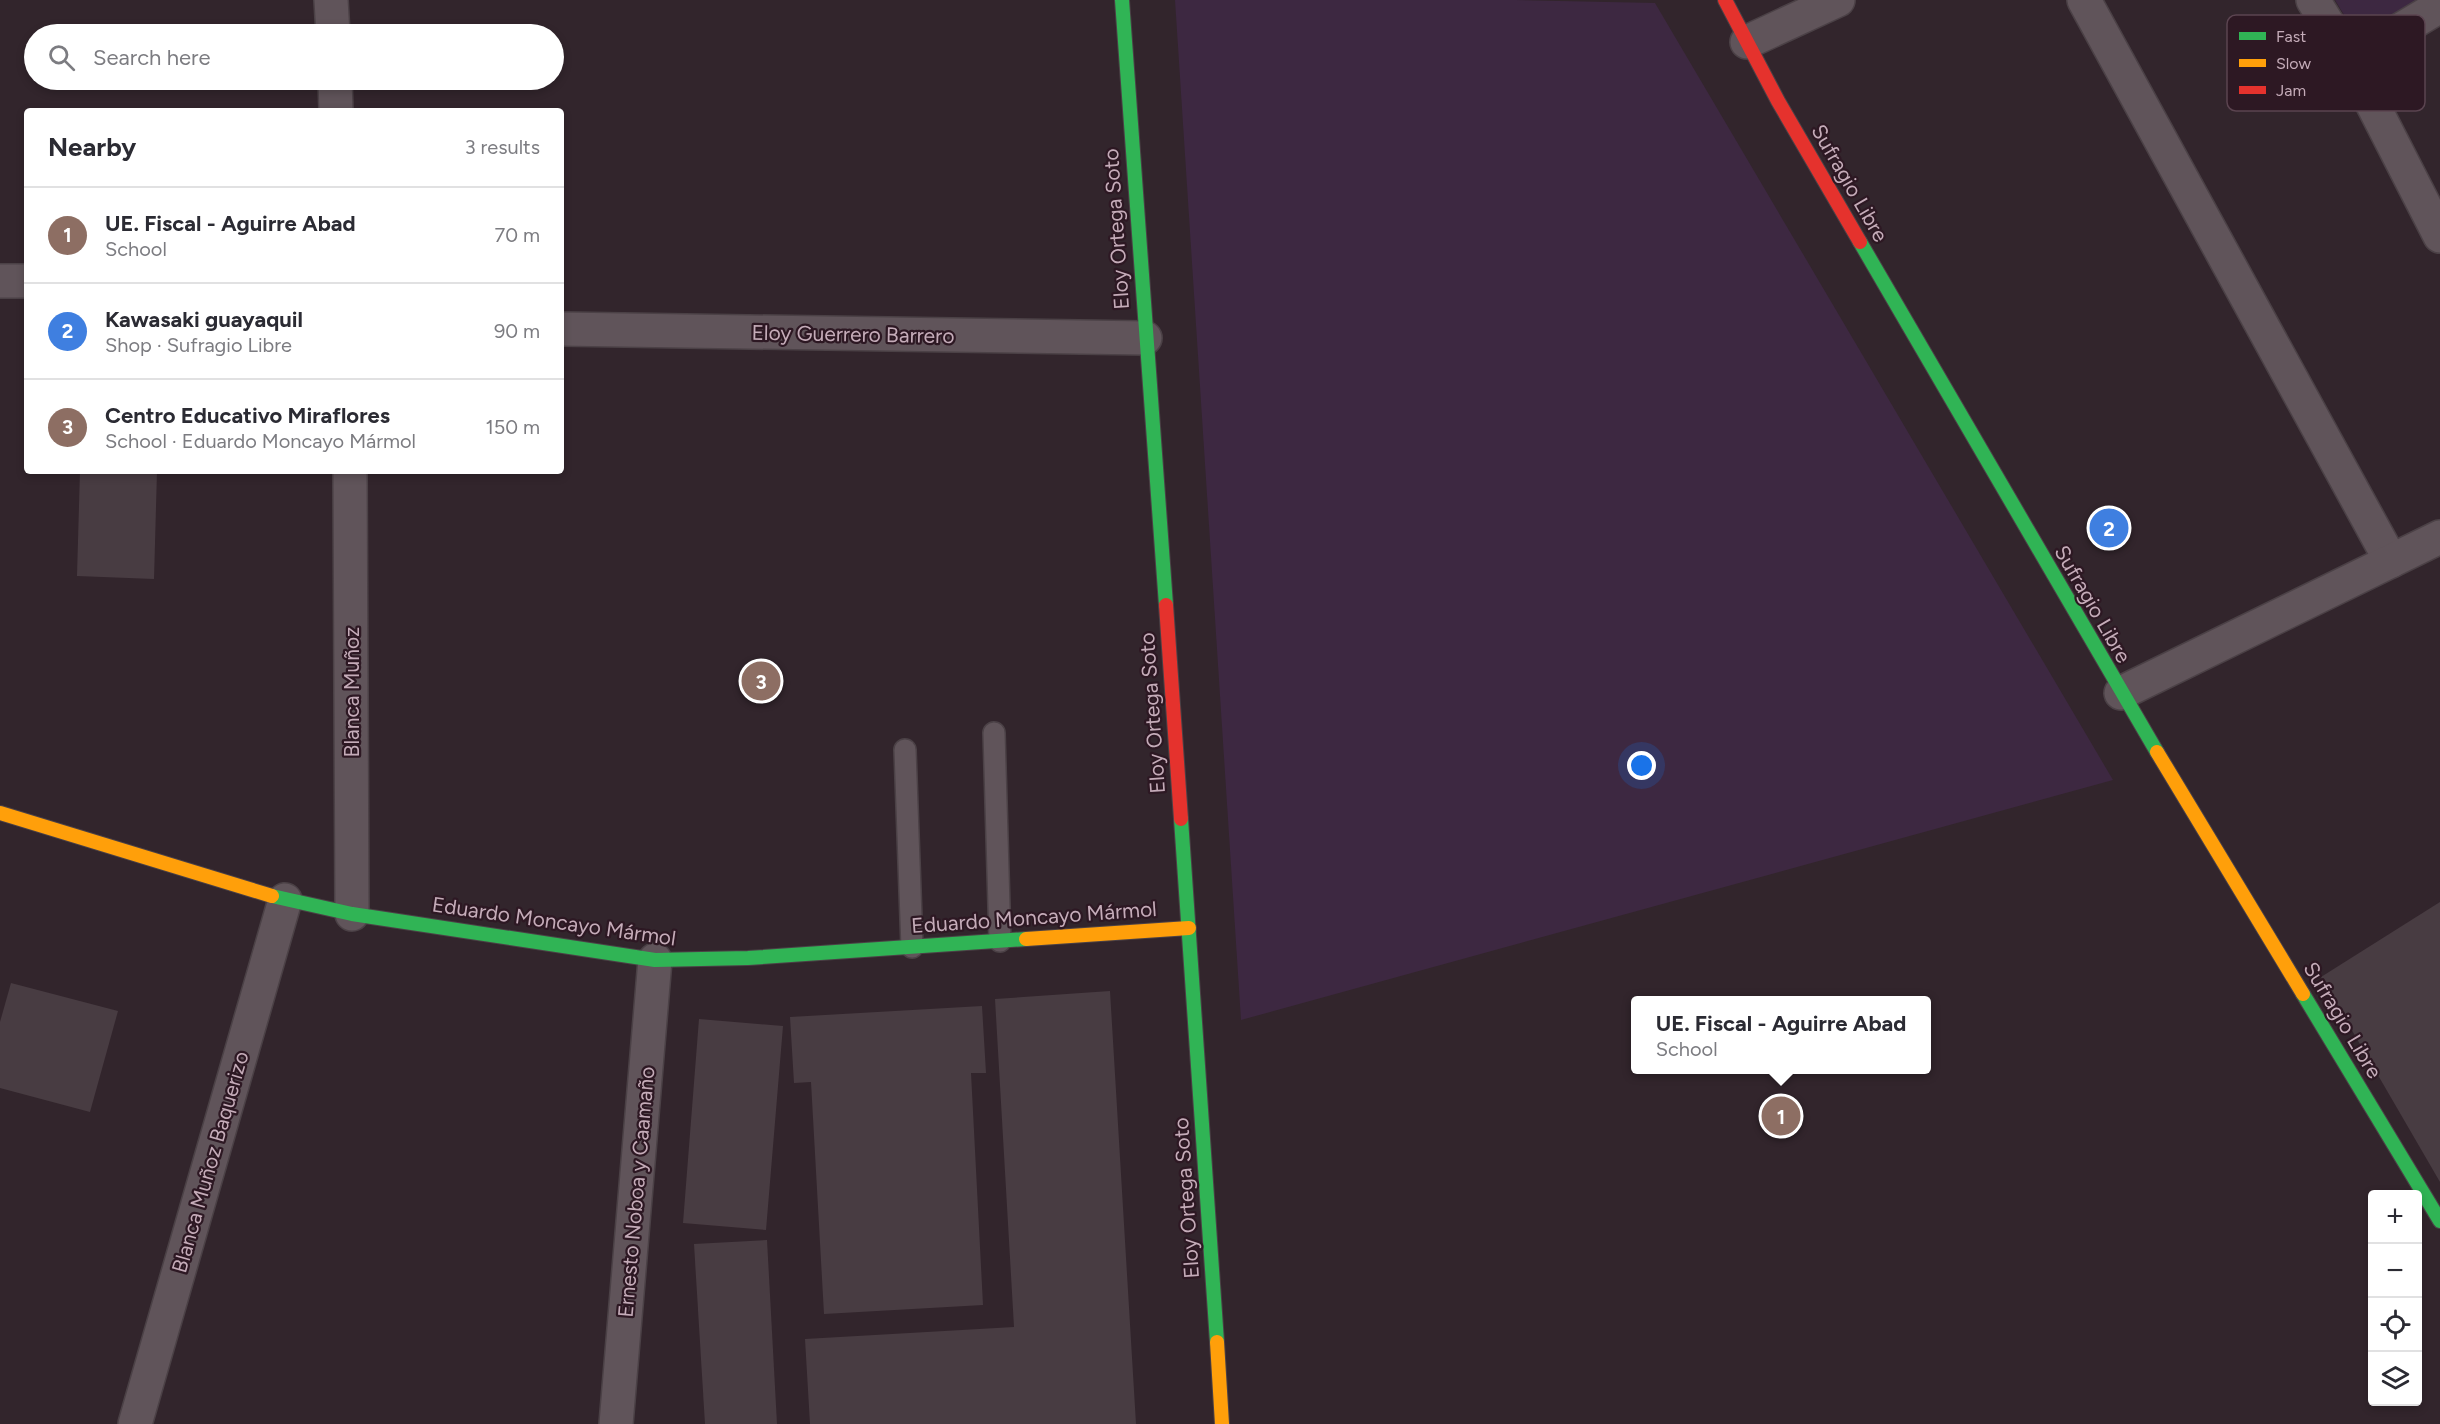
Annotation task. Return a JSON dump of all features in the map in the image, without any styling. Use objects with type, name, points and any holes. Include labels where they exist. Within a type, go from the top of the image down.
[{"type":"street","points":[[331,0],[332,24]]},
{"type":"street","name":"Eloy Ortega Soto","points":[[1122,0],[1189,927],[1222,1424]]},
{"type":"street","name":"Sufragio Libre","points":[[1725,0],[1784,111],[2121,693],[2440,1221]]},
{"type":"street","points":[[1747,42],[1838,0]]},
{"type":"street","points":[[2084,0],[2391,561]]},
{"type":"street","points":[[2313,0],[2322,15]]},
{"type":"street","points":[[2425,15],[2440,6]]},
{"type":"street","points":[[335,90],[336,108]]},
{"type":"street","points":[[2376,111],[2440,236]]},
{"type":"street","points":[[0,281],[24,281]]},
{"type":"street","name":"Eloy Guerrero Barrero","points":[[564,329],[1145,338]]},
{"type":"street","name":"Blanca Muñoz","points":[[350,474],[352,914]]},
{"type":"street","points":[[2121,693],[2440,537]]},
{"type":"street","name":"Eduardo Moncayo Mármol","points":[[0,813],[285,900],[352,914],[655,960],[748,958],[1189,927]]},
{"type":"street","name":"Blanca Muñoz Baquerizo","points":[[135,1424],[285,900]]},
{"type":"street","name":"Ernesto Noboa y Caamaño","points":[[616,1424],[655,960]]},
{"type":"lane","points":[[994,733],[1000,941]]},
{"type":"lane","points":[[905,750],[912,947]]},
{"type":"shaded area","points":[[1175,0],[1516,0],[1655,3],[2113,780],[1241,1020]]},
{"type":"shaded area","points":[[2335,0],[2424,0],[2398,15],[2344,15]]},
{"type":"building","points":[[80,474],[157,474],[154,579],[77,576]]},
{"type":"building","points":[[2440,902],[2440,1182],[2321,977]]},
{"type":"building","points":[[11,983],[118,1011],[90,1112],[0,1088],[0,1022]]},
{"type":"building","points":[[1110,991],[1136,1424],[810,1424],[805,1339],[1014,1327],[995,999]]},
{"type":"building","points":[[982,1006],[986,1073],[971,1073],[983,1305],[824,1314],[811,1082],[794,1083],[790,1017]]},
{"type":"building","points":[[699,1019],[783,1026],[766,1230],[683,1223]]},
{"type":"building","points":[[767,1240],[777,1424],[705,1424],[694,1244]]},
{"type":"traffic: fast","points":[[1122,0],[1166,605]]},
{"type":"traffic: fast","points":[[1860,242],[2157,752]]},
{"type":"traffic: fast","points":[[1181,819],[1217,1342]]},
{"type":"traffic: fast","points":[[272,896],[352,914],[655,960],[748,958],[1026,939]]},
{"type":"traffic: fast","points":[[2303,994],[2440,1221]]},
{"type":"traffic: slow","points":[[2157,752],[2303,994]]},
{"type":"traffic: slow","points":[[0,813],[272,896]]},
{"type":"traffic: slow","points":[[1026,939],[1189,928]]},
{"type":"traffic: slow","points":[[1217,1342],[1222,1424]]},
{"type":"traffic: jam","points":[[1725,0],[1778,101],[1860,242]]},
{"type":"traffic: jam","points":[[1166,605],[1181,819]]},
{"type":"place","name":"Kawasaki guayaquil","points":[[2109,528]]},
{"type":"place","name":"Centro Educativo Miraflores","points":[[761,681]]},
{"type":"place","name":"UE. Fiscal - Aguirre Abad","points":[[1781,1116]]}]
